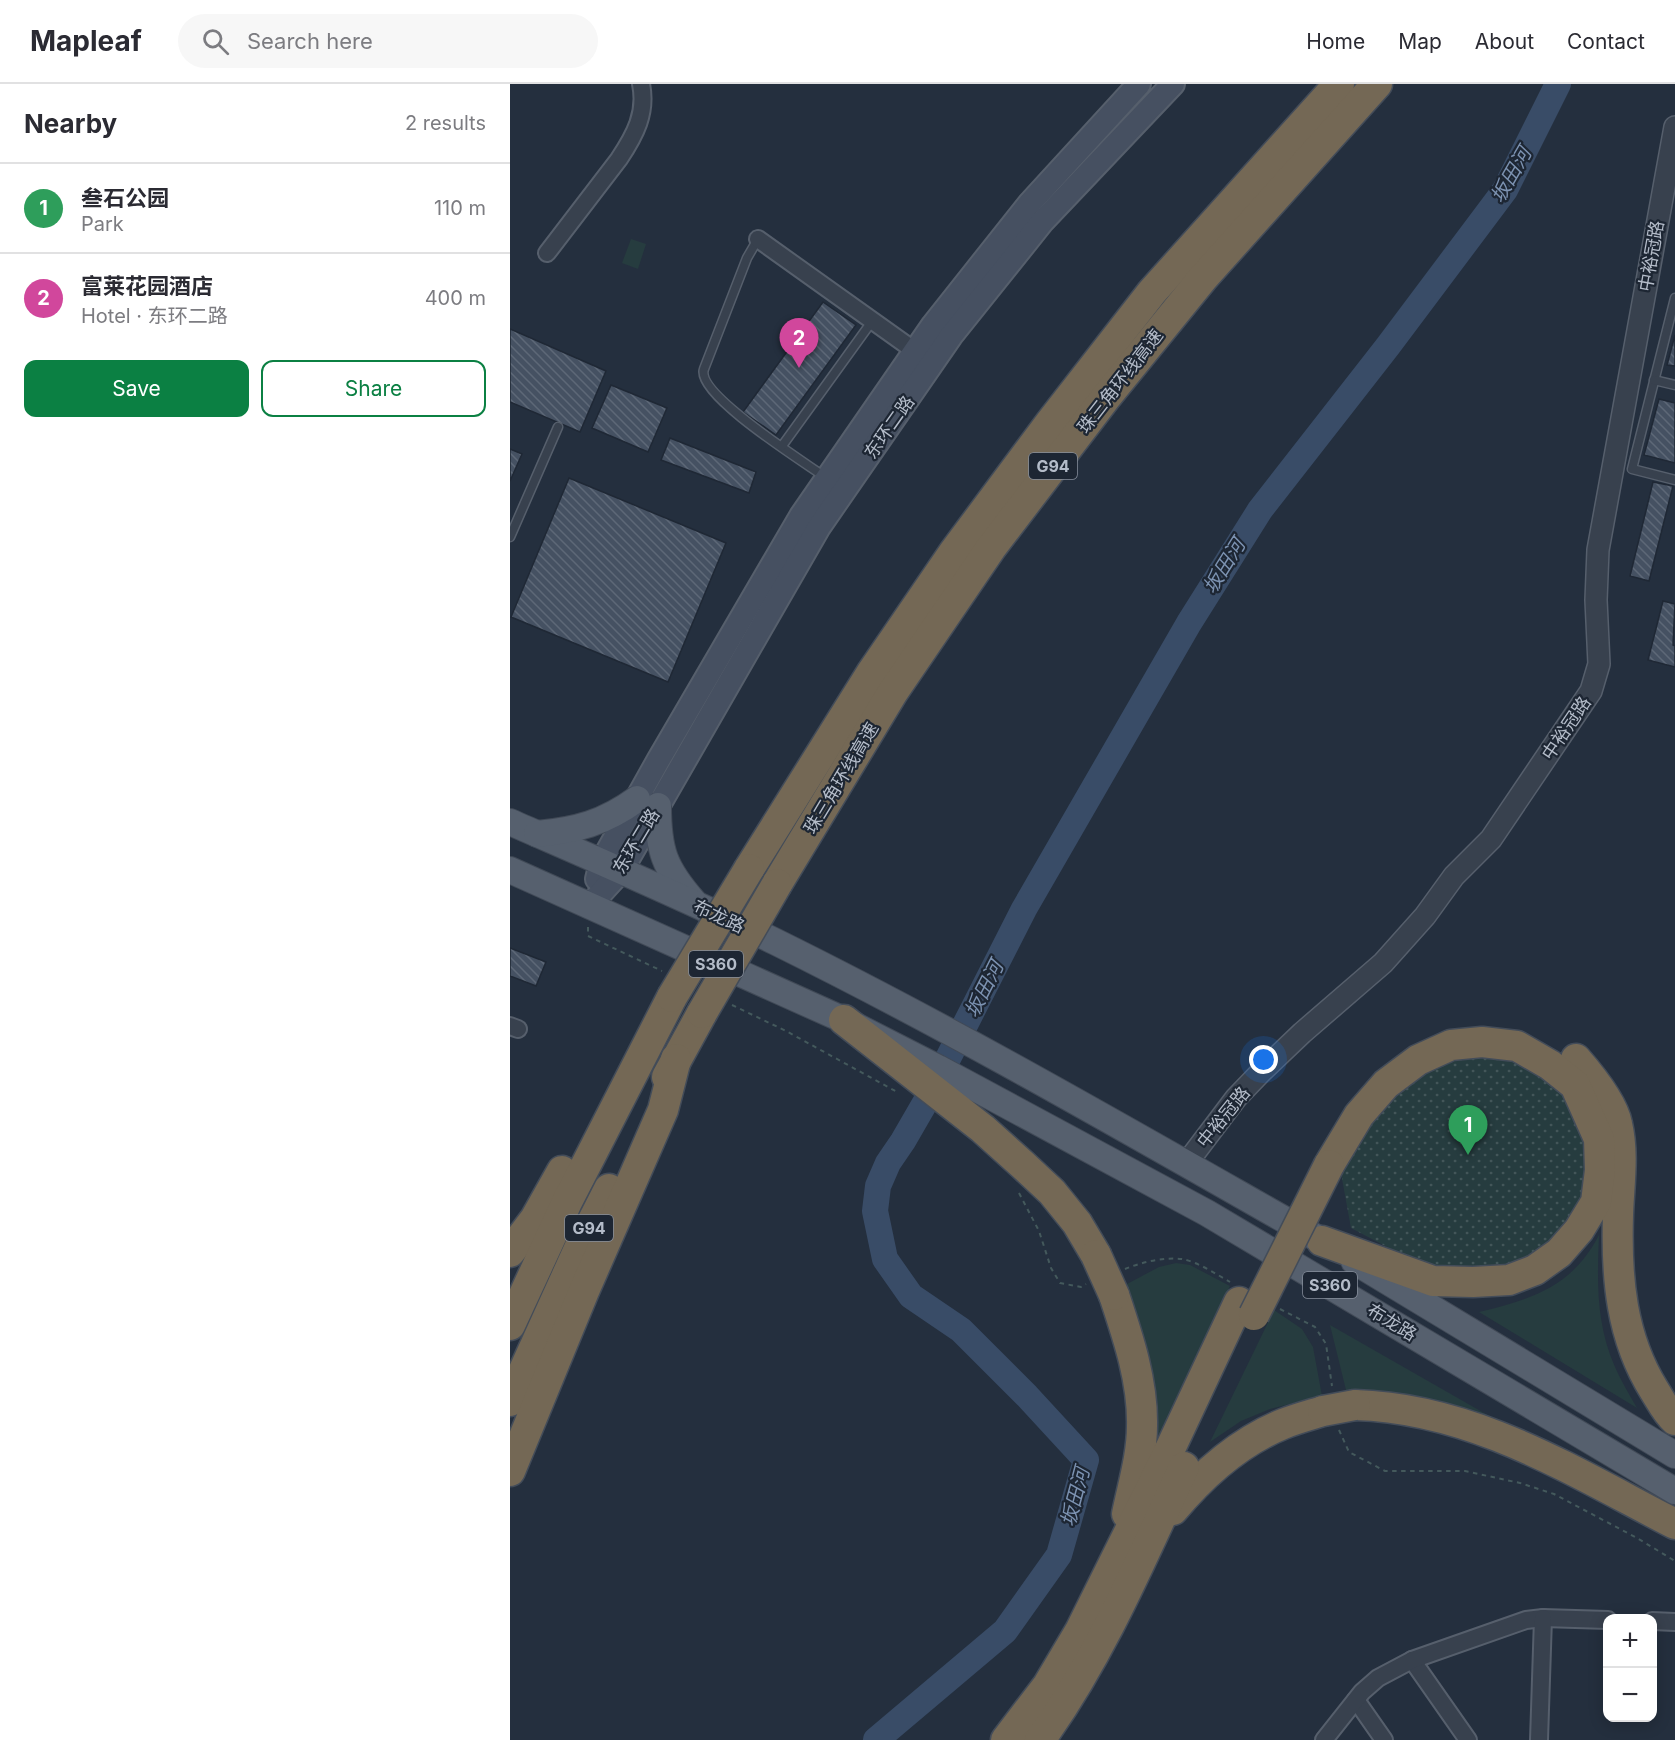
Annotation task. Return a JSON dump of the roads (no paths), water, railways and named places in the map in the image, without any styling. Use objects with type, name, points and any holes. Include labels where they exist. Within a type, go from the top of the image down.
[{"type":"highway","name":"珠三角环线高速","points":[[667,984],[749,869],[872,672],[954,552],[1050,423],[1152,292],[1340,84]]},
{"type":"highway","name":"珠三角环线高速","points":[[676,1059],[713,1007],[777,884],[893,692],[991,548],[1107,396],[1203,278],[1377,84]]},
{"type":"highway","points":[[510,1252],[535,1219],[667,984]]},
{"type":"highway","name":"G94","points":[[510,1325],[667,984]]},
{"type":"highway","points":[[844,1020],[983,1129],[1052,1192],[1077,1223],[1107,1275],[1127,1335],[1138,1381],[1142,1427],[1137,1463],[1116,1561]]},
{"type":"highway","points":[[1006,1740],[1029,1712],[1066,1657],[1252,1302],[1322,1160],[1340,1112],[1370,1073],[1400,1048],[1436,1029],[1478,1024],[1514,1029],[1543,1037],[1577,1060],[1602,1092],[1617,1122],[1621,1154],[1617,1264],[1621,1303],[1630,1340],[1645,1375],[1669,1415],[1675,1420]]},
{"type":"highway","points":[[1322,1160],[1386,1084],[1418,1060],[1451,1045],[1482,1042],[1517,1046],[1550,1065],[1575,1085],[1599,1139],[1600,1170],[1596,1202],[1579,1230],[1559,1253],[1535,1270],[1509,1280],[1433,1281],[1323,1242]]},
{"type":"highway","points":[[510,1471],[584,1291],[659,1120],[676,1059]]},
{"type":"highway","name":"G94","points":[[510,1401],[583,1240],[676,1059]]},
{"type":"highway","points":[[1040,1740],[1080,1678],[1154,1533],[1252,1302]]},
{"type":"highway","points":[[1154,1533],[1189,1491],[1221,1462],[1250,1441],[1283,1424],[1337,1409],[1388,1406],[1472,1425],[1523,1446],[1675,1524]]},
{"type":"main road","name":"东环二路","points":[[589,906],[801,516],[933,325],[1029,204],[1139,84]]},
{"type":"main road","name":"东环二路","points":[[647,802],[819,527],[951,336],[1042,221],[1173,84]]},
{"type":"main road","points":[[537,834],[578,829],[647,802],[658,832],[662,853],[671,873],[698,906]]},
{"type":"main road","name":"布龙路","points":[[510,822],[775,942],[924,1019],[1323,1242],[1675,1455]]},
{"type":"main road","name":"S360","points":[[510,870],[844,1020]]},
{"type":"main road","name":"布龙路","points":[[844,1020],[1207,1213],[1675,1491]]},
{"type":"street","points":[[547,252],[614,167],[629,143],[642,117],[644,106],[641,84]]},
{"type":"street","name":"中裕冠路","points":[[1186,1164],[1244,1090],[1302,1033],[1383,963],[1425,916],[1454,876],[1491,839],[1591,691],[1599,664],[1596,600],[1598,550],[1675,127]]},
{"type":"street","points":[[758,239],[915,351]]},
{"type":"street","points":[[1324,1740],[1356,1700],[1378,1678],[1412,1660],[1526,1620],[1543,1618],[1603,1620]]},
{"type":"street","points":[[1539,1740],[1543,1618]]},
{"type":"street","points":[[1657,1621],[1675,1622]]},
{"type":"street","points":[[1412,1660],[1468,1740]]},
{"type":"street","points":[[1356,1700],[1384,1740]]},
{"type":"lane","points":[[758,239],[747,258],[702,374],[708,386],[725,405],[827,479]]},
{"type":"lane","points":[[1675,298],[1632,470],[1675,480]]},
{"type":"lane","points":[[782,446],[873,320]]},
{"type":"lane","points":[[1654,380],[1675,385]]},
{"type":"lane","points":[[510,537],[558,427]]},
{"type":"waterway","name":"坂田河","points":[[937,1080],[1024,909],[1189,623],[1260,510],[1388,346],[1505,190],[1558,84]]},
{"type":"waterway","name":"坂田河","points":[[876,1740],[1005,1631],[1059,1555],[1086,1460],[1027,1396],[961,1330],[911,1296],[885,1259],[875,1211],[878,1186],[888,1163],[929,1096]]},
{"type":"place","name":"富莱花园酒店","points":[[799,368]]},
{"type":"place","name":"叁石公园","points":[[1468,1155]]}]
